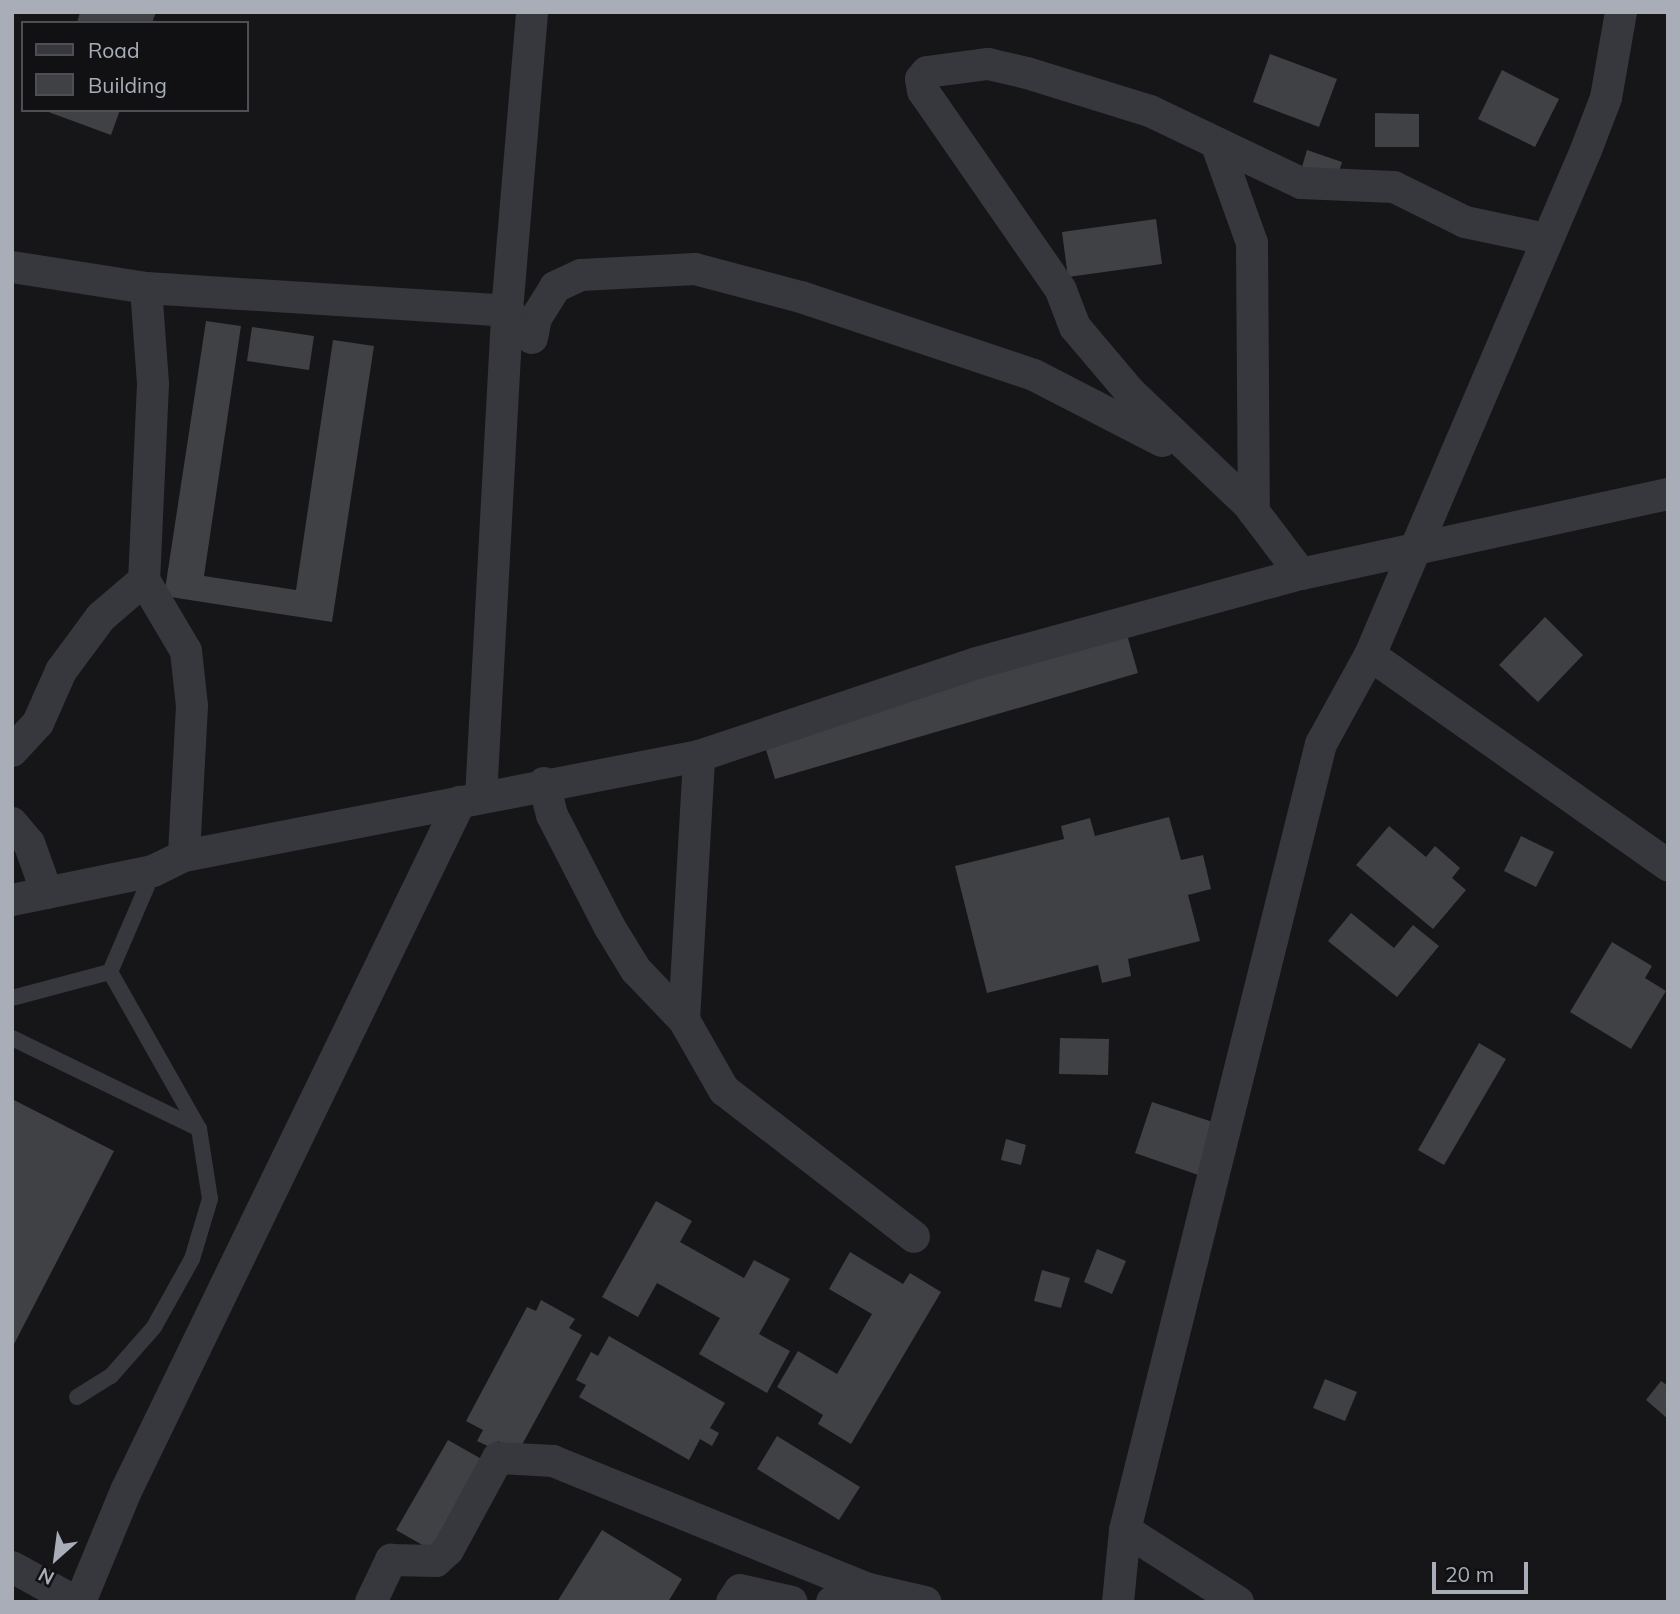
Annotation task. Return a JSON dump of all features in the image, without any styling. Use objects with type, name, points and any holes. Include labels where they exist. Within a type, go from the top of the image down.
[{"type":"street","points":[[12,1567],[78,1602],[126,1491],[470,799],[532,12]]},
{"type":"street","points":[[1118,1602],[1125,1530],[1321,744],[1370,654],[1410,553],[1482,398],[1606,99],[1621,12]]},
{"type":"street","points":[[1301,574],[1254,512],[1130,392],[1075,327],[1055,281],[922,91],[921,79],[927,72],[988,64],[1014,70],[1150,111],[1218,148],[1301,183],[1394,187],[1465,222],[1546,239]]},
{"type":"street","points":[[1218,148],[1252,243],[1254,512]]},
{"type":"street","points":[[12,267],[146,288],[507,311],[531,338],[536,318],[555,287],[581,275],[695,269],[801,297],[1034,375],[1139,427],[1210,472]]},
{"type":"street","points":[[146,288],[153,384],[144,580],[186,651],[191,706],[184,856]]},
{"type":"street","points":[[12,900],[153,871],[184,856],[544,783],[699,756],[976,663],[1301,574],[1410,553],[1668,494]]},
{"type":"street","points":[[12,751],[38,723],[61,671],[101,617],[144,580]]},
{"type":"street","points":[[1370,654],[1668,865]]},
{"type":"street","points":[[684,1020],[699,756]]},
{"type":"street","points":[[544,783],[552,815],[609,926],[636,970],[684,1020],[724,1090],[914,1237]]},
{"type":"street","points":[[12,823],[29,843],[47,893]]},
{"type":"street","points":[[371,1602],[391,1560],[436,1561],[448,1550],[498,1458],[553,1461],[865,1588],[925,1602]]},
{"type":"street","points":[[1125,1530],[1238,1602]]},
{"type":"street","points":[[832,1602],[865,1588]]},
{"type":"street","points":[[732,1602],[740,1590],[792,1602]]},
{"type":"lane","points":[[110,972],[153,871]]},
{"type":"lane","points":[[12,998],[110,972]]},
{"type":"lane","points":[[78,1397],[111,1376],[154,1327],[192,1259],[210,1199],[200,1129],[110,972]]},
{"type":"lane","points":[[12,1038],[200,1129]]},
{"type":"building","points":[[80,12],[156,12],[153,21],[78,21]]},
{"type":"building","points":[[1270,54],[1337,79],[1319,127],[1253,102]]},
{"type":"building","points":[[1502,70],[1559,99],[1535,147],[1478,119]]},
{"type":"building","points":[[48,112],[119,112],[111,135]]},
{"type":"building","points":[[1375,113],[1419,114],[1419,147],[1375,147]]},
{"type":"building","points":[[1307,150],[1342,162],[1333,191],[1298,180]]},
{"type":"building","points":[[1156,219],[1162,264],[1068,277],[1062,232]]},
{"type":"building","points":[[206,321],[241,326],[204,576],[296,590],[333,340],[374,346],[332,622],[164,596]]},
{"type":"building","points":[[252,327],[314,336],[309,370],[247,361]]},
{"type":"building","points":[[1545,617],[1583,655],[1538,702],[1499,665]]},
{"type":"building","points":[[1123,621],[1138,673],[775,779],[759,727]]},
{"type":"building","points":[[1169,817],[1181,860],[1203,855],[1211,889],[1188,895],[1200,941],[1128,959],[1131,976],[1102,983],[1098,965],[987,993],[955,866],[1064,839],[1061,826],[1090,818],[1095,836]]},
{"type":"building","points":[[1389,826],[1426,857],[1435,846],[1460,868],[1452,878],[1466,890],[1433,929],[1356,865]]},
{"type":"building","points":[[1521,836],[1554,852],[1536,887],[1504,871]]},
{"type":"building","points":[[1351,913],[1394,948],[1413,925],[1439,946],[1397,997],[1328,941]]},
{"type":"building","points":[[1612,942],[1652,966],[1645,978],[1666,991],[1631,1049],[1570,1012]]},
{"type":"building","points":[[1060,1038],[1109,1039],[1108,1075],[1059,1074]]},
{"type":"building","points":[[1479,1043],[1506,1059],[1444,1165],[1418,1150]]},
{"type":"building","points":[[12,1099],[114,1151],[12,1348]]},
{"type":"building","points":[[1152,1102],[1222,1125],[1204,1177],[1135,1153]]},
{"type":"building","points":[[1006,1139],[1026,1145],[1021,1165],[1001,1160]]},
{"type":"building","points":[[656,1201],[692,1221],[680,1242],[744,1278],[754,1260],[790,1279],[759,1334],[790,1351],[767,1393],[699,1354],[720,1318],[657,1283],[638,1317],[602,1297]]},
{"type":"building","points":[[1097,1249],[1126,1261],[1112,1294],[1084,1282]]},
{"type":"building","points":[[850,1252],[903,1284],[910,1273],[941,1292],[851,1444],[818,1424],[823,1415],[777,1387],[798,1351],[837,1374],[872,1314],[829,1289]]},
{"type":"building","points":[[1042,1270],[1070,1278],[1061,1308],[1034,1301]]},
{"type":"building","points":[[541,1300],[575,1319],[569,1328],[582,1335],[518,1452],[498,1441],[494,1449],[477,1441],[483,1430],[466,1421],[527,1307],[536,1311]]},
{"type":"building","points":[[609,1336],[725,1403],[710,1428],[719,1433],[712,1446],[700,1439],[689,1460],[579,1397],[586,1385],[576,1380],[591,1352],[598,1356]]},
{"type":"building","points":[[1325,1379],[1357,1392],[1345,1421],[1313,1408]]},
{"type":"building","points":[[1661,1381],[1668,1386],[1668,1419],[1646,1400]]},
{"type":"building","points":[[777,1436],[860,1487],[839,1520],[757,1469]]},
{"type":"building","points":[[448,1440],[485,1461],[433,1551],[396,1530]]},
{"type":"building","points":[[602,1530],[682,1579],[668,1602],[557,1602]]}]
